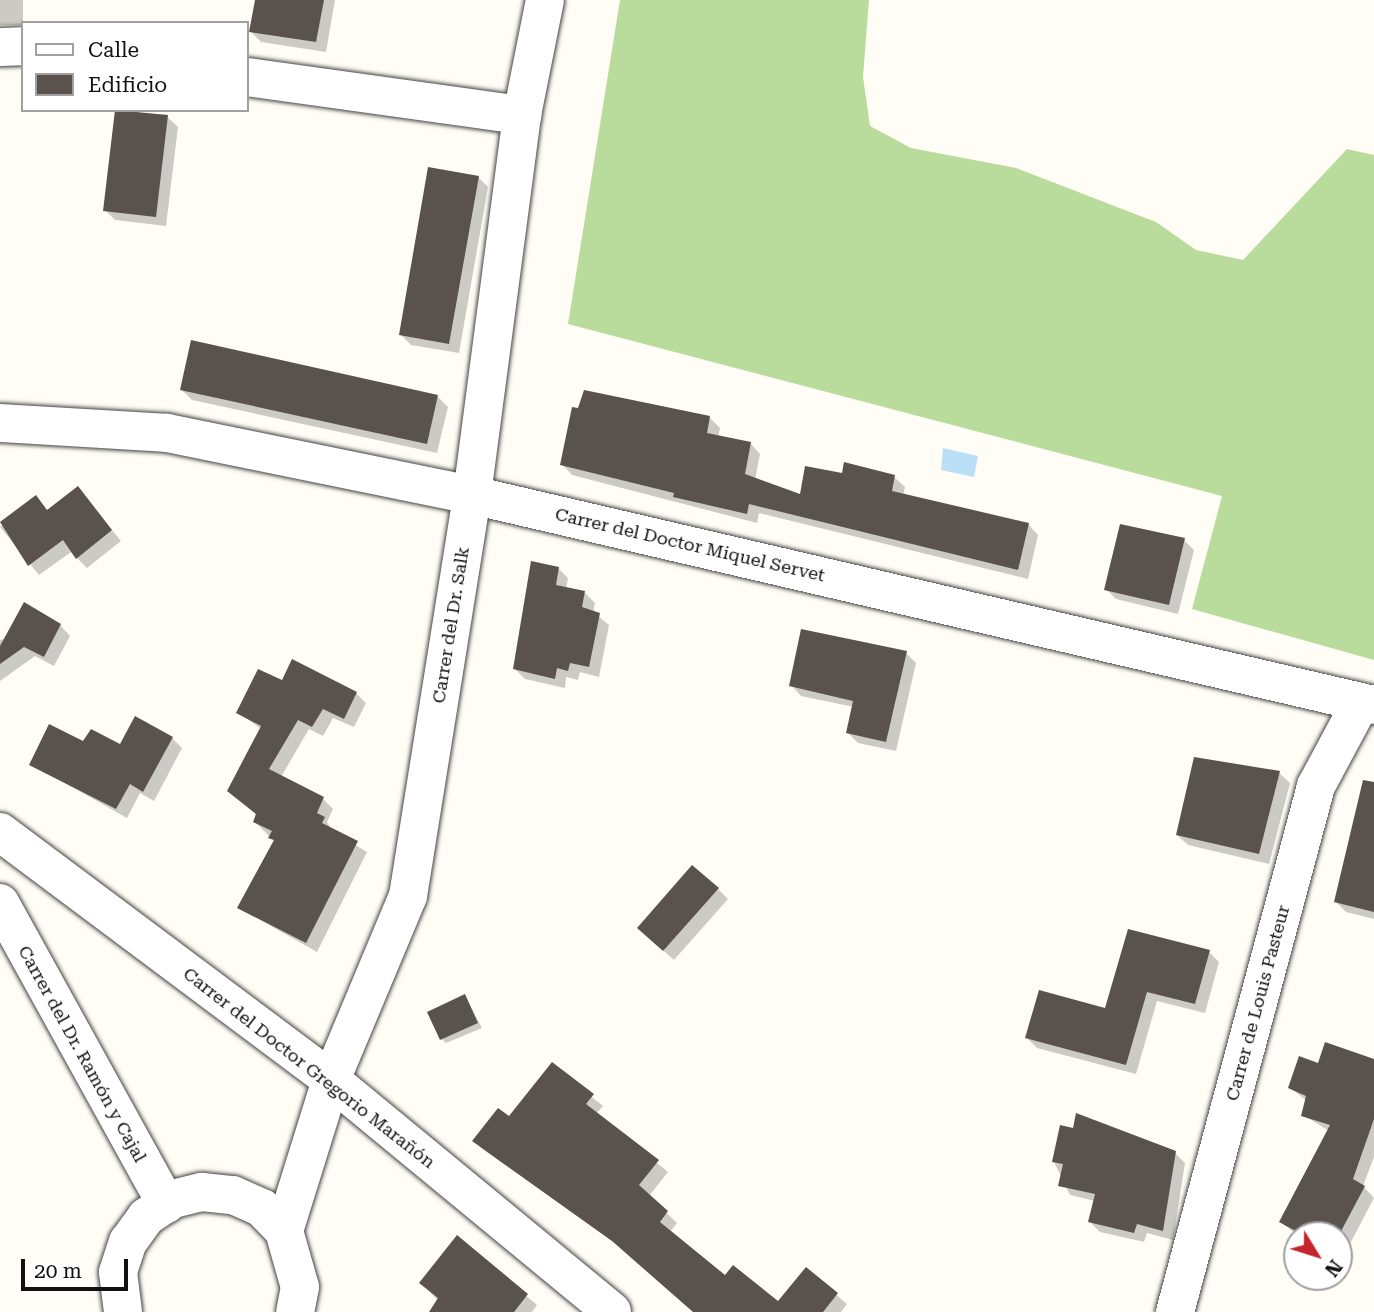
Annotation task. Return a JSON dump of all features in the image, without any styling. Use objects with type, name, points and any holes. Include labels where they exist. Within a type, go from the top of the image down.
[{"type":"street","name":"Carrer del Dr. Salk","points":[[284,1231],[331,1080],[408,896],[472,495],[522,115],[545,0]]},
{"type":"street","points":[[0,47],[21,46]]},
{"type":"street","points":[[248,77],[522,115]]},
{"type":"street","name":"Carrer del Doctor Miquel Servet","points":[[0,423],[167,433],[472,495],[1367,703]]},
{"type":"street","name":"Carrer de Louis Pasteur","points":[[1175,1312],[1316,786],[1367,703]]},
{"type":"street","name":"Carrer del Doctor Gregorio Marañón","points":[[0,832],[331,1080],[612,1312]]},
{"type":"street","name":"Carrer del Dr. Ramón y Cajal","points":[[0,904],[166,1204]]},
{"type":"street","points":[[123,1312],[118,1272],[128,1242],[146,1217],[166,1204],[202,1192],[233,1195],[262,1208],[284,1231],[300,1287],[295,1312]]},
{"type":"green space","points":[[620,0],[869,0],[863,77],[870,126],[911,148],[1016,168],[1156,222],[1196,250],[1243,260],[1347,149],[1374,155],[1374,660],[1192,609],[1222,496],[568,324]]},
{"type":"water","points":[[943,448],[978,456],[974,477],[941,470]]},
{"type":"building","points":[[255,0],[324,0],[316,42],[249,32]]},
{"type":"building","points":[[115,112],[168,115],[156,217],[103,211]]},
{"type":"building","points":[[428,167],[479,176],[449,344],[399,335]]},
{"type":"building","points":[[191,340],[438,395],[427,444],[180,390]]},
{"type":"building","points":[[584,390],[710,416],[707,433],[751,442],[745,474],[800,494],[805,466],[842,473],[844,462],[895,475],[892,491],[1029,523],[1018,570],[749,504],[747,514],[673,497],[674,493],[560,465],[572,407],[578,408]]},
{"type":"building","points":[[78,486],[112,530],[76,559],[63,540],[28,566],[0,522],[36,495],[47,510]]},
{"type":"building","points":[[1120,524],[1185,538],[1169,605],[1104,590]]},
{"type":"building","points":[[531,561],[559,567],[556,585],[585,591],[582,607],[600,613],[589,667],[570,663],[568,671],[557,668],[555,679],[513,669]]},
{"type":"building","points":[[24,602],[61,624],[44,657],[24,647],[0,664],[0,646]]},
{"type":"building","points":[[801,629],[907,651],[886,742],[846,733],[853,701],[789,686]]},
{"type":"building","points":[[292,659],[357,692],[344,719],[323,709],[312,727],[298,720],[269,769],[324,797],[317,813],[325,817],[322,823],[358,841],[306,943],[237,908],[274,840],[268,838],[272,831],[253,822],[256,814],[227,791],[261,726],[236,713],[258,669],[282,680]]},
{"type":"building","points":[[135,716],[173,737],[143,792],[130,784],[116,809],[29,765],[49,724],[83,741],[91,729],[120,744]]},
{"type":"building","points":[[1194,757],[1280,771],[1259,854],[1176,835]]},
{"type":"building","points":[[1363,780],[1374,782],[1374,912],[1334,902]]},
{"type":"building","points":[[692,865],[719,888],[663,951],[637,928]]},
{"type":"building","points":[[1128,929],[1210,950],[1195,1004],[1147,992],[1126,1065],[1025,1038],[1039,990],[1105,1008]]},
{"type":"building","points":[[465,994],[478,1023],[440,1040],[427,1012]]},
{"type":"building","points":[[1325,1042],[1374,1059],[1374,1119],[1353,1179],[1365,1186],[1346,1221],[1283,1221],[1283,1224],[1279,1222],[1330,1125],[1301,1116],[1306,1096],[1288,1088],[1299,1056],[1318,1063]]},
{"type":"building","points":[[552,1062],[594,1094],[586,1104],[659,1160],[639,1185],[668,1211],[660,1222],[725,1275],[733,1265],[778,1301],[806,1267],[838,1293],[823,1312],[693,1312],[612,1241],[472,1141],[498,1108],[509,1116]]},
{"type":"building","points":[[1076,1113],[1176,1151],[1163,1231],[1137,1224],[1134,1233],[1088,1222],[1095,1194],[1058,1186],[1063,1164],[1052,1162],[1060,1125],[1073,1128]]},
{"type":"building","points":[[457,1235],[528,1294],[514,1312],[429,1312],[438,1298],[419,1283]]}]
